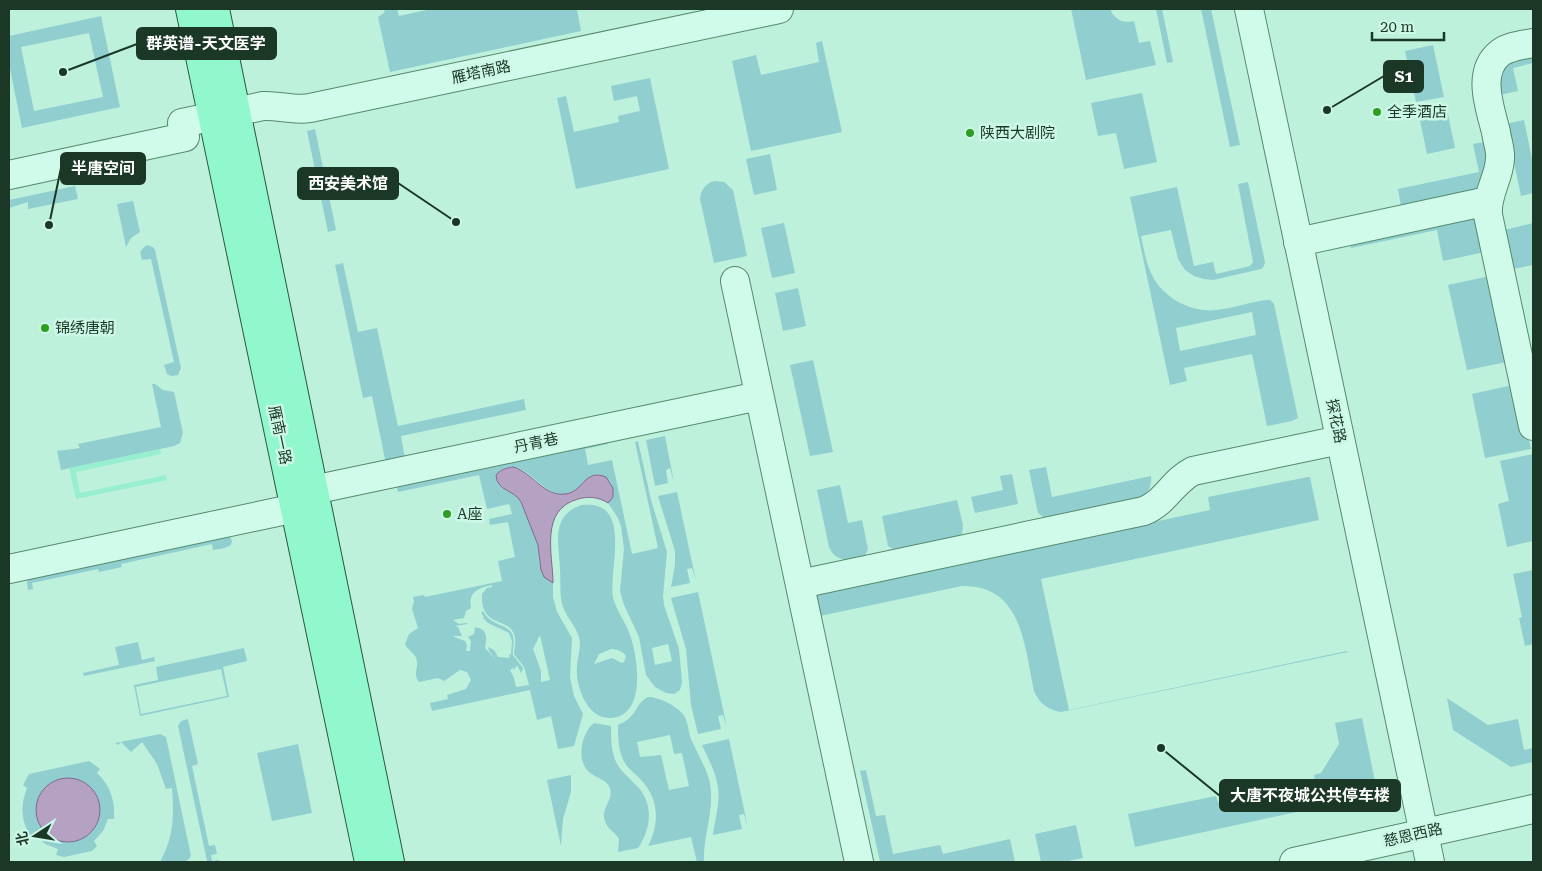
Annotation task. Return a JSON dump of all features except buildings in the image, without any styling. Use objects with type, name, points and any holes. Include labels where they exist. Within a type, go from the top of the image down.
[{"type":"main road","name":"雁南一路","points":[[190,9],[225,114]]},
{"type":"main road","name":"雁南一路","points":[[215,9],[225,114],[305,499],[390,862]]},
{"type":"main road","name":"雁南一路","points":[[305,499],[369,862]]},
{"type":"street","name":"雁塔南路","points":[[9,174],[183,130],[225,114],[274,106],[294,109],[310,108],[779,9]]},
{"type":"street","name":"探花路","points":[[1249,9],[1430,862]]},
{"type":"street","points":[[1533,43],[1501,52],[1491,62],[1486,75],[1486,90],[1500,160],[1488,201],[1488,215],[1533,426]]},
{"type":"street","points":[[1298,242],[1488,201]]},
{"type":"street","points":[[735,281],[859,862]]},
{"type":"street","name":"丹青巷","points":[[9,570],[305,499],[760,396]]},
{"type":"street","points":[[800,584],[1144,511],[1156,505],[1181,479],[1193,472],[1340,440]]},
{"type":"street","name":"慈恩西路","points":[[1294,862],[1533,809]]},
{"type":"shaded area","points":[[385,9],[397,9],[399,16],[431,9],[577,9],[581,31],[390,72],[378,17],[384,13]]},
{"type":"shaded area","points":[[1071,9],[1110,9],[1119,20],[1126,22],[1134,21],[1139,43],[1150,41],[1156,65],[1086,80]]},
{"type":"shaded area","points":[[1156,9],[1162,9],[1173,62],[1167,63]]},
{"type":"shaded area","points":[[1201,9],[1211,9],[1240,145],[1230,147]]},
{"type":"shaded area","points":[[101,16],[120,107],[22,128],[9,64],[9,36]],"holes":[[[89,33],[103,97],[34,111],[21,47]]]},
{"type":"shaded area","points":[[822,41],[842,132],[751,151],[732,61],[756,55],[761,75],[819,62],[816,43]]},
{"type":"shaded area","points":[[1433,45],[1444,97],[1416,102],[1405,51]]},
{"type":"shaded area","points":[[1533,50],[1533,63],[1513,68],[1518,91],[1495,96],[1496,69]]},
{"type":"shaded area","points":[[650,78],[669,169],[576,189],[557,98],[566,96],[574,132],[619,122],[618,116],[640,111],[637,96],[614,101],[611,86]]},
{"type":"shaded area","points":[[1142,93],[1157,162],[1124,169],[1116,133],[1098,136],[1091,103]]},
{"type":"shaded area","points":[[1446,105],[1455,148],[1427,154],[1418,111]]},
{"type":"shaded area","points":[[1524,120],[1533,164],[1533,193],[1521,196],[1506,124]]},
{"type":"shaded area","points":[[315,129],[336,230],[328,232],[307,131]]},
{"type":"shaded area","points":[[1490,141],[1482,190],[1402,212],[1398,189],[1479,172],[1473,144]]},
{"type":"shaded area","points":[[770,154],[777,190],[754,195],[746,159]]},
{"type":"shaded area","points":[[714,181],[724,182],[733,190],[747,256],[714,263],[700,199],[704,188]]},
{"type":"shaded area","points":[[1248,182],[1265,262],[1261,269],[1213,280],[1204,279],[1194,276],[1185,270],[1178,259],[1171,230],[1141,236],[1147,262],[1153,277],[1165,292],[1180,303],[1189,307],[1208,310],[1223,309],[1266,300],[1270,300],[1274,304],[1298,418],[1267,426],[1252,354],[1184,368],[1187,381],[1170,385],[1130,197],[1177,187],[1194,266],[1213,262],[1216,274],[1250,266],[1253,262],[1238,184]],"holes":[[[1252,312],[1256,335],[1180,351],[1176,328]]]},
{"type":"shaded area","points":[[75,186],[78,199],[28,209],[28,202],[9,208],[9,200]]},
{"type":"shaded area","points":[[133,201],[140,232],[131,238],[126,247],[117,204]]},
{"type":"shaded area","points":[[1474,213],[1489,251],[1443,261],[1437,230],[1351,248],[1349,239]]},
{"type":"shaded area","points":[[784,223],[795,273],[772,278],[761,228]]},
{"type":"shaded area","points":[[1533,223],[1533,265],[1508,270],[1500,231]]},
{"type":"shaded area","points":[[147,245],[155,250],[181,368],[178,375],[171,376],[167,374],[164,365],[174,362],[151,259],[142,260],[140,252]]},
{"type":"shaded area","points":[[343,263],[358,332],[377,328],[398,426],[524,399],[526,410],[401,436],[405,459],[386,464],[372,396],[363,398],[335,265]]},
{"type":"shaded area","points":[[1494,275],[1512,361],[1467,370],[1448,285]]},
{"type":"shaded area","points":[[798,288],[806,326],[783,331],[775,293]]},
{"type":"shaded area","points":[[813,360],[833,452],[810,456],[790,365]]},
{"type":"shaded area","points":[[152,384],[163,390],[174,392],[183,433],[180,443],[174,446],[61,470],[57,451],[80,448],[78,444],[161,427]]},
{"type":"shaded area","points":[[1517,384],[1531,449],[1485,458],[1472,394]]},
{"type":"shaded area","points":[[665,436],[674,482],[670,468],[666,470],[668,483],[655,486],[646,440]]},
{"type":"shaded area","points":[[607,439],[608,444],[585,449],[588,465],[612,460],[632,554],[658,548],[635,442],[638,441],[651,500],[667,552],[663,596],[664,605],[679,649],[682,682],[680,690],[674,694],[666,693],[655,687],[646,675],[639,637],[624,605],[620,591],[624,549],[621,526],[608,503],[613,497],[611,483],[591,476],[570,493],[557,493],[548,490],[525,472],[509,467],[499,471],[506,491],[517,496],[526,512],[538,546],[542,572],[553,583],[553,597],[557,612],[572,638],[570,677],[574,696],[583,714],[574,746],[558,749],[551,716],[537,720],[530,690],[432,711],[430,703],[448,699],[447,695],[466,689],[471,680],[467,672],[460,670],[444,681],[438,678],[419,682],[416,674],[416,658],[405,644],[409,634],[418,628],[412,609],[413,597],[424,595],[425,597],[502,581],[498,561],[515,557],[508,522],[490,525],[489,519],[512,514],[509,504],[487,509],[479,475],[398,492],[396,484]],"holes":[[[492,585],[482,594],[485,612],[511,629],[515,637],[514,654],[524,667],[529,685],[516,687],[510,670],[513,668],[514,670],[517,665],[521,673],[523,668],[513,655],[514,638],[511,632],[490,620],[483,611],[481,613],[483,618],[488,623],[509,633],[512,641],[510,658],[498,657],[494,650],[488,647],[498,662],[485,648],[486,634],[479,628],[475,627],[474,634],[468,637],[471,641],[470,651],[466,651],[467,645],[465,641],[454,637],[462,636],[458,627],[455,626],[468,624],[459,624],[453,620],[464,618],[466,611],[471,608],[471,598],[478,589]],[[540,635],[550,680],[541,682],[541,671],[533,649]],[[668,644],[672,661],[655,665],[652,648]]]},
{"type":"shaded area","points":[[1533,454],[1533,541],[1507,547],[1498,504],[1509,501],[1500,461]]},
{"type":"shaded area","points":[[513,467],[544,488],[558,494],[571,493],[588,478],[599,475],[606,477],[613,488],[613,497],[608,503],[597,498],[582,498],[566,505],[558,513],[553,523],[551,535],[553,583],[544,577],[541,570],[538,545],[521,502],[499,485],[497,481],[496,475],[500,471]]},
{"type":"shaded area","points":[[1046,467],[1052,497],[1151,476],[1151,483],[1148,491],[1140,498],[1045,518],[1038,513],[1029,470]]},
{"type":"shaded area","points":[[1012,474],[1018,504],[975,513],[971,497],[1003,490],[1000,476]]},
{"type":"shaded area","points":[[1310,477],[1319,520],[1041,579],[1069,710],[1348,652],[1061,712],[1052,710],[1044,705],[1034,691],[1023,638],[1017,621],[1009,607],[998,596],[982,588],[962,586],[820,616],[816,594],[1210,510],[1208,497]]},
{"type":"shaded area","points":[[840,485],[848,523],[862,520],[868,549],[865,556],[849,559],[840,558],[829,547],[817,490]]},
{"type":"shaded area","points":[[677,492],[696,581],[692,568],[687,569],[690,583],[671,587],[675,565],[675,551],[658,496]]},
{"type":"shaded area","points":[[957,500],[963,525],[962,534],[959,536],[895,550],[888,546],[882,516]]},
{"type":"shaded area","points":[[582,505],[598,506],[608,513],[613,525],[615,555],[612,585],[613,597],[633,645],[637,684],[635,697],[630,708],[622,715],[610,718],[602,717],[595,713],[584,700],[580,691],[577,674],[579,637],[562,602],[558,540],[561,523],[572,510]],"holes":[[[611,649],[617,650],[626,656],[624,662],[622,663],[612,658],[594,664],[599,654]]]},
{"type":"shaded area","points":[[229,536],[232,543],[228,547],[213,550],[212,544],[121,564],[122,567],[99,572],[98,569],[32,583],[33,589],[28,590],[27,582],[30,577]]},
{"type":"shaded area","points":[[1533,570],[1533,644],[1525,646],[1519,618],[1522,617],[1513,574]]},
{"type":"shaded area","points":[[698,592],[727,728],[723,715],[718,716],[721,729],[698,734],[691,705],[686,649],[671,598]]},
{"type":"shaded area","points":[[138,642],[142,660],[154,657],[155,661],[84,676],[83,673],[119,665],[115,647]]},
{"type":"shaded area","points":[[244,648],[247,661],[223,667],[229,697],[140,716],[134,685],[158,680],[156,667]],"holes":[[[221,669],[227,696],[141,714],[136,687]]]},
{"type":"shaded area","points":[[652,697],[662,700],[682,713],[687,722],[691,739],[707,772],[711,802],[704,862],[697,862],[691,837],[648,846],[656,820],[654,803],[647,787],[628,768],[623,759],[618,734],[618,725],[629,719],[644,700]],"holes":[[[670,735],[674,754],[682,753],[689,786],[669,790],[661,755],[640,757],[637,742]]]},
{"type":"shaded area","points":[[1447,698],[1488,725],[1518,719],[1524,750],[1533,748],[1533,762],[1511,767],[1453,730]]},
{"type":"shaded area","points":[[1362,718],[1376,786],[1370,796],[1135,847],[1128,814],[1216,796],[1218,802],[1315,781],[1314,775],[1321,773],[1339,744],[1335,723]]},
{"type":"shaded area","points":[[188,719],[198,764],[192,766],[209,846],[215,845],[217,854],[211,855],[212,861],[219,860],[219,862],[207,861],[178,726],[181,721]]},
{"type":"shaded area","points":[[594,723],[611,726],[612,750],[617,764],[624,774],[638,787],[647,801],[648,825],[638,848],[618,852],[619,839],[607,826],[604,817],[605,808],[610,797],[610,788],[604,781],[589,772],[582,761],[583,740]]},
{"type":"shaded area","points":[[160,734],[166,737],[191,856],[182,862],[160,862],[168,843],[172,826],[172,788],[166,789],[157,764],[142,742],[131,752],[121,742],[118,745],[115,743]]},
{"type":"shaded area","points":[[729,739],[748,828],[744,814],[739,815],[742,829],[713,835],[719,796],[717,781],[702,745]]},
{"type":"shaded area","points":[[298,744],[312,813],[272,821],[257,753]]},
{"type":"shaded area","points":[[89,761],[100,769],[97,773],[109,789],[114,806],[114,819],[108,819],[103,831],[94,841],[97,846],[92,851],[64,857],[56,855],[58,849],[45,844],[36,834],[31,837],[25,825],[23,801],[27,788],[23,785],[29,774]]},
{"type":"shaded area","points":[[866,770],[876,816],[885,815],[893,854],[940,845],[943,854],[1010,839],[1015,862],[880,862],[860,771]]},
{"type":"shaded area","points":[[571,775],[571,792],[563,819],[561,846],[547,780]]},
{"type":"shaded area","points":[[68,778],[86,784],[94,792],[100,810],[94,828],[86,836],[68,842],[50,836],[42,828],[36,810],[42,792],[50,784]]},
{"type":"shaded area","points":[[1076,825],[1083,858],[1063,862],[1041,862],[1035,834]]},
{"type":"sand","points":[[160,449],[161,454],[76,472],[80,493],[166,475],[167,480],[76,499],[69,468]]},
{"type":"place","name":"群英谱-天文医学","points":[[63,72]]},
{"type":"place","name":"S1","points":[[1327,110]]},
{"type":"place","name":"全季酒店","points":[[1377,112]]},
{"type":"place","name":"陕西大剧院","points":[[970,133]]},
{"type":"place","name":"西安美术馆","points":[[456,222]]},
{"type":"place","name":"半唐空间","points":[[49,225]]},
{"type":"place","name":"锦绣唐朝","points":[[45,328]]},
{"type":"place","name":"A座","points":[[447,514]]},
{"type":"place","name":"大唐不夜城公共停车楼","points":[[1161,748]]}]
